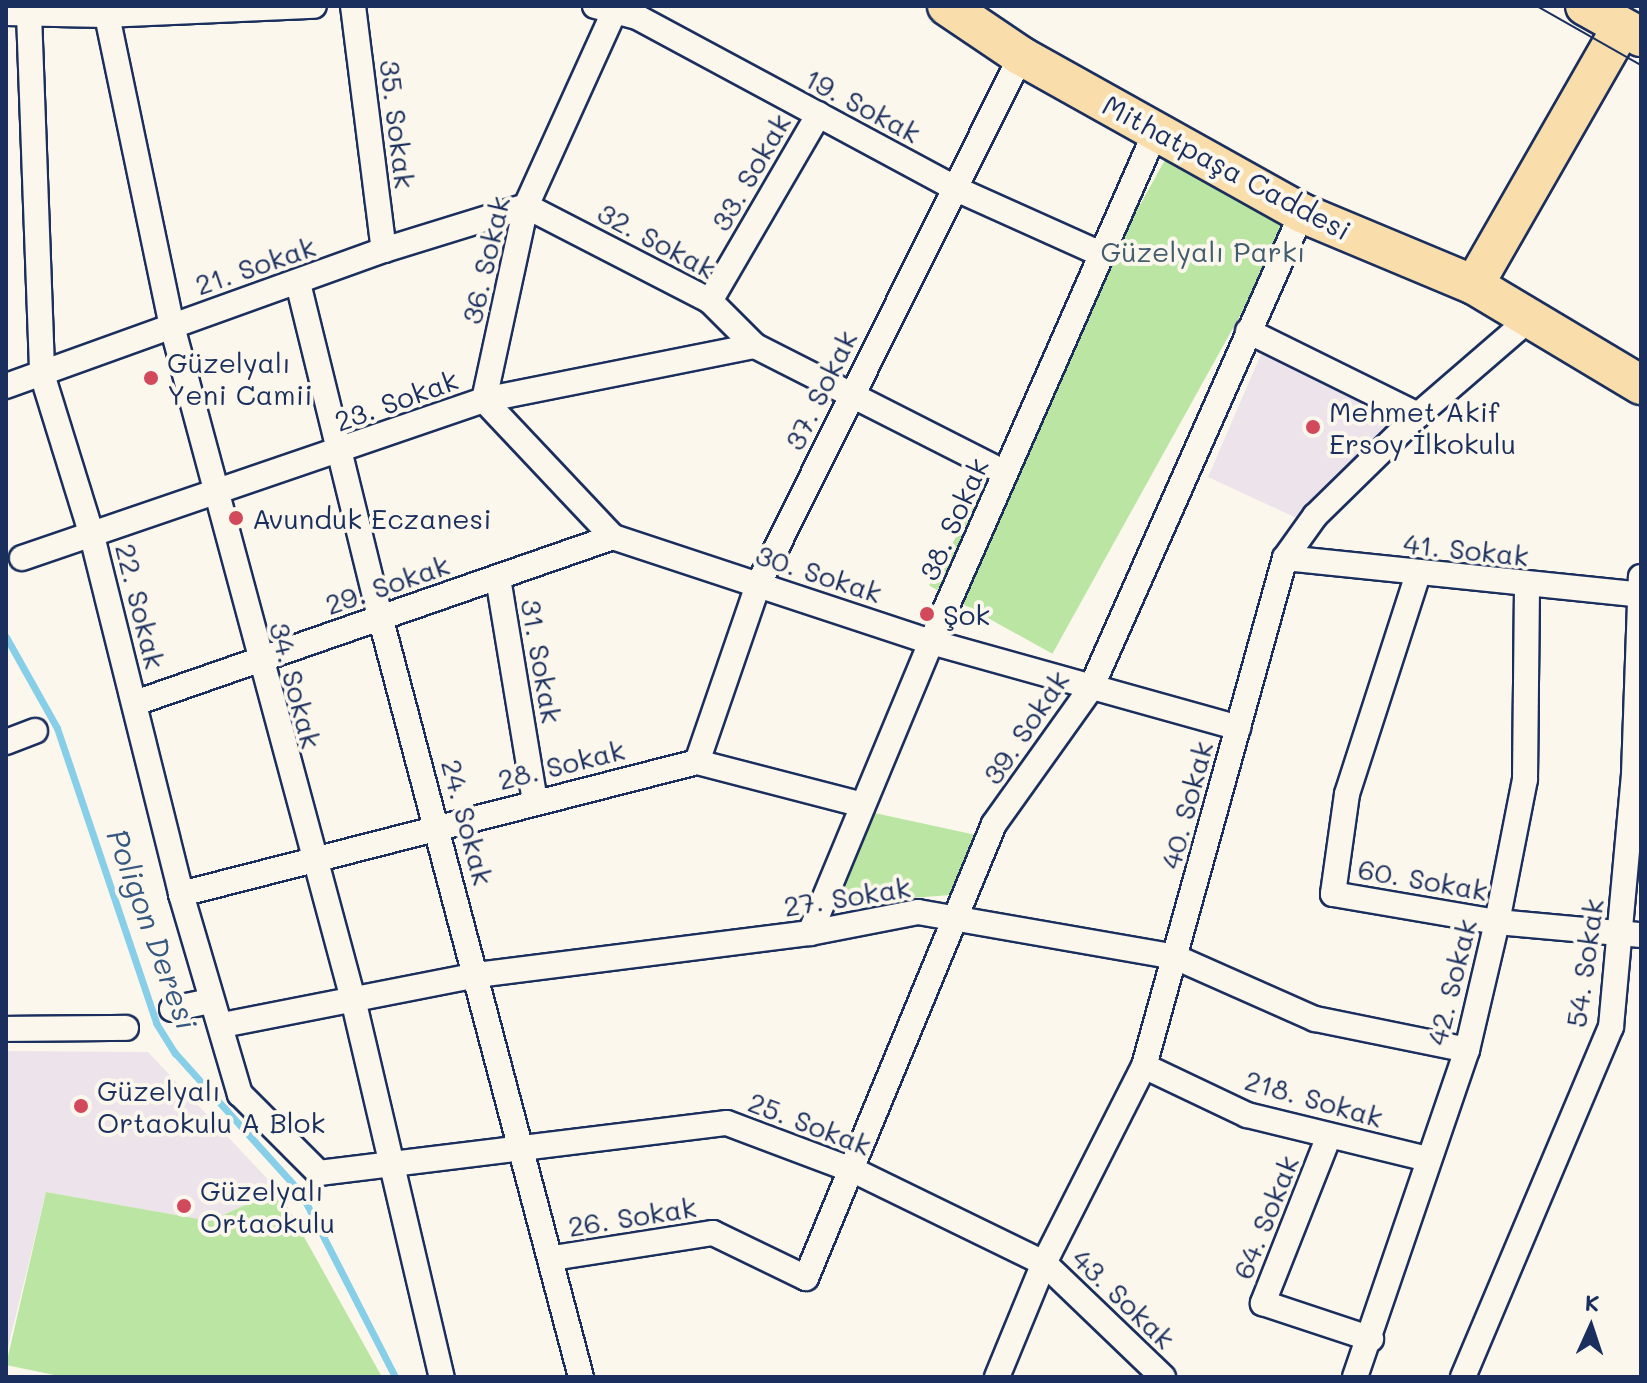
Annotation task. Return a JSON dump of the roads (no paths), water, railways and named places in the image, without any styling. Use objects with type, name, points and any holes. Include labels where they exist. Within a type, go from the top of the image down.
[{"type":"main road","name":"Mithatpaşa Caddesi","points":[[947,6],[1021,56],[1302,213],[1474,285],[1641,385]]},
{"type":"main road","points":[[1474,285],[1632,32],[1585,6]]},
{"type":"street","points":[[18,13],[314,6]]},
{"type":"street","name":"35. Sokak","points":[[353,6],[384,250]]},
{"type":"street","name":"34. Sokak","points":[[105,10],[172,326],[311,857],[353,999],[442,1377]]},
{"type":"street","name":"19. Sokak","points":[[623,10],[954,188],[1103,255]]},
{"type":"street","name":"36. Sokak","points":[[484,400],[526,206],[623,10]]},
{"type":"street","name":"22. Sokak","points":[[18,13],[42,374],[92,536],[181,894],[210,1001],[223,1025],[240,1094],[319,1173],[394,1165]]},
{"type":"street","name":"37. Sokak","points":[[697,762],[758,585],[1021,56]]},
{"type":"street","name":"33. Sokak","points":[[710,301],[819,114]]},
{"type":"street","name":"38. Sokak","points":[[810,933],[931,642],[1156,131]]},
{"type":"street","name":"21. Sokak","points":[[6,386],[384,250],[526,206]]},
{"type":"street","name":"32. Sokak","points":[[526,206],[710,301],[755,346],[852,391],[1005,473]]},
{"type":"street","name":"39. Sokak","points":[[806,1278],[855,1171],[952,916],[994,824],[1091,688],[1302,213]]},
{"type":"street","name":"24. Sokak","points":[[298,283],[381,620],[439,824],[553,1258],[581,1377]]},
{"type":"street","name":"40. Sokak","points":[[997,1377],[1044,1263],[1144,1066],[1285,558],[1315,516],[1418,415],[1528,320]]},
{"type":"street","points":[[1248,331],[1418,415]]},
{"type":"street","name":"23. Sokak","points":[[22,558],[340,453],[484,400],[755,346]]},
{"type":"street","points":[[484,400],[613,537]]},
{"type":"street","name":"30. Sokak","points":[[613,537],[931,642],[1238,728]]},
{"type":"street","name":"29. Sokak","points":[[135,703],[613,537]]},
{"type":"street","name":"41. Sokak","points":[[1285,558],[1527,586],[1640,589]]},
{"type":"street","name":"60. Sokak","points":[[1418,574],[1347,794],[1333,894],[1497,922],[1630,934]]},
{"type":"street","name":"31. Sokak","points":[[498,578],[535,801]]},
{"type":"street","name":"42. Sokak","points":[[1355,1377],[1371,1339],[1428,1159],[1467,1050],[1497,922],[1525,779],[1527,586]]},
{"type":"street","name":"54. Sokak","points":[[1463,1377],[1611,1027],[1630,934],[1640,589]]},
{"type":"street","points":[[6,742],[35,731]]},
{"type":"street","name":"28. Sokak","points":[[181,894],[439,824],[697,762],[863,805]]},
{"type":"street","name":"27. Sokak","points":[[223,1025],[477,975],[810,933],[918,912],[1175,957],[1315,1019],[1467,1050]]},
{"type":"street","points":[[172,1009],[210,1001]]},
{"type":"street","points":[[6,1029],[126,1028]]},
{"type":"street","name":"218. Sokak","points":[[1144,1066],[1247,1115],[1428,1159]]},
{"type":"street","name":"25. Sokak","points":[[394,1165],[727,1123],[855,1171],[1044,1263]]},
{"type":"street","name":"64. Sokak","points":[[1329,1136],[1263,1303],[1371,1339]]},
{"type":"street","name":"26. Sokak","points":[[553,1258],[713,1233],[806,1278]]},
{"type":"street","name":"43. Sokak","points":[[1044,1263],[1163,1377]]},
{"type":"waterway","name":"Poligon Deresi","points":[[6,637],[57,728],[156,1023],[175,1053],[301,1193],[395,1377]]},
{"type":"tram line","points":[[1537,6],[1641,65]]},
{"type":"place","name":"Güzelyalı Yeni Camii","points":[[151,378]]},
{"type":"place","name":"Mehmet Akif Ersoy İlkokulu","points":[[1313,427]]},
{"type":"place","name":"Avunduk Eczanesi","points":[[236,518]]},
{"type":"place","name":"Şok","points":[[927,614]]},
{"type":"place","name":"Güzelyalı Ortaokulu A Blok","points":[[81,1106]]},
{"type":"place","name":"Güzelyalı Ortaokulu","points":[[184,1206]]},
{"type":"park label","name":"Güzelyalı Parkı","points":[[1203,251]]}]
